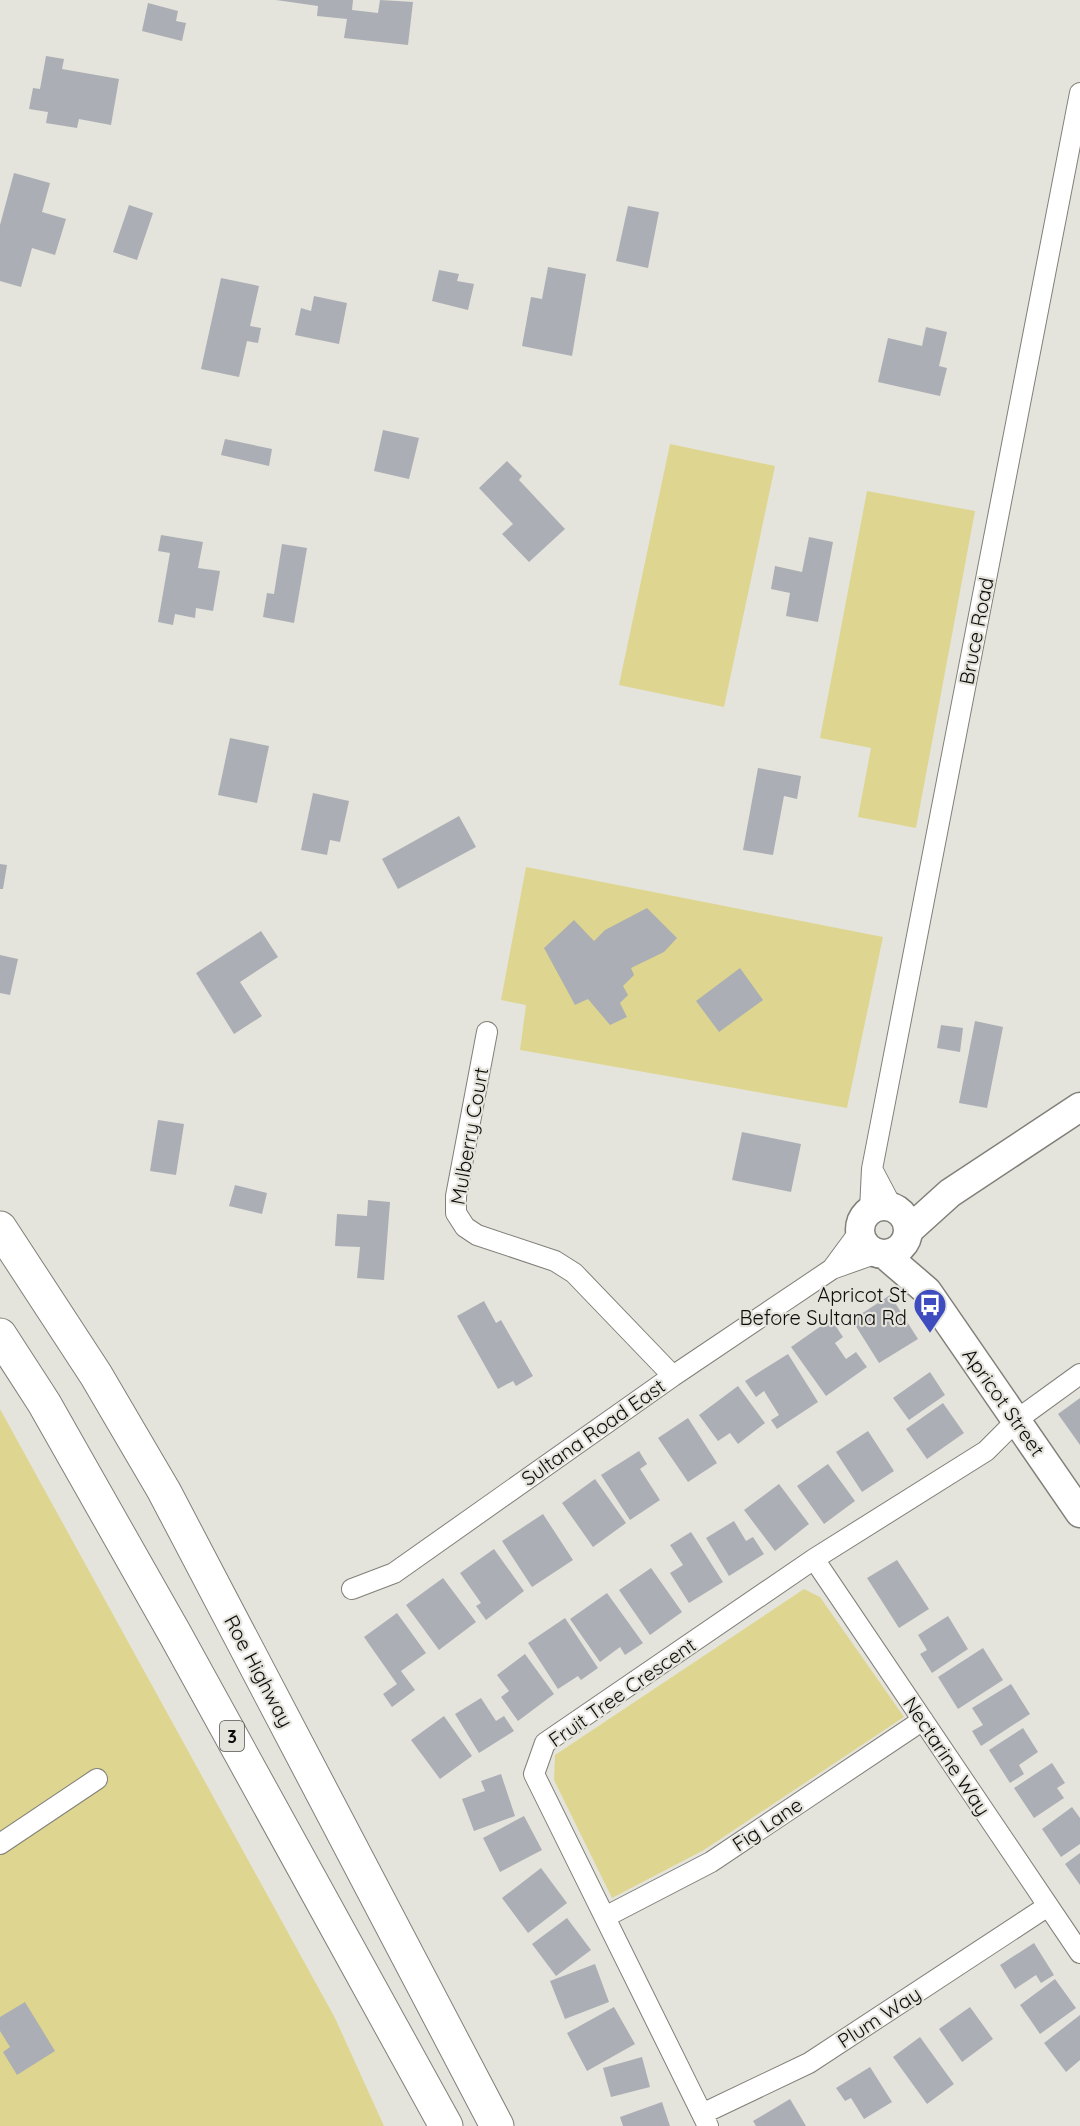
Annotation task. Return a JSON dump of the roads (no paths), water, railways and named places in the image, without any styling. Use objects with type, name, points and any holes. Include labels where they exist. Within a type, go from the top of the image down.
[{"type":"highway","name":"Roe Highway","points":[[0,1228],[96,1375],[164,1491],[494,2117]]},
{"type":"highway","name":"3","points":[[0,1335],[44,1403],[175,1634],[447,2126]]},
{"type":"highway","points":[[416,2071],[438,2126]]},
{"type":"street","name":"Bruce Road","points":[[889,1221],[872,1169],[1080,93]]},
{"type":"street","name":"Mulberry Court","points":[[488,1032],[456,1196],[456,1213],[465,1227],[477,1235],[555,1261],[574,1273],[673,1376]]},
{"type":"street","points":[[881,1254],[900,1247],[889,1221],[950,1193],[1080,1107]]},
{"type":"street","name":"Sultana Road East","points":[[351,1589],[394,1573],[673,1376],[832,1269],[889,1221]]},
{"type":"street","name":"Apricot Street","points":[[889,1221],[927,1291],[1080,1514]]},
{"type":"street","name":"Sultana Road East","points":[[832,1269],[881,1254]]},
{"type":"street","name":"Apricot Street","points":[[881,1254],[927,1291]]},
{"type":"street","name":"Fruit Tree Crescent","points":[[705,2120],[534,1774],[545,1743],[814,1559],[986,1451],[1017,1419],[1080,1374]]},
{"type":"street","name":"Nectarine Way","points":[[814,1559],[1080,1953]]},
{"type":"street","name":"Fig Lane","points":[[605,1917],[711,1862],[923,1720]]},
{"type":"street","points":[[0,1844],[97,1779]]},
{"type":"street","name":"Plum Way","points":[[705,2120],[809,2063],[1048,1906]]},
{"type":"place","name":"Apricot St Before Sultana Rd","points":[[930,1334]]}]
